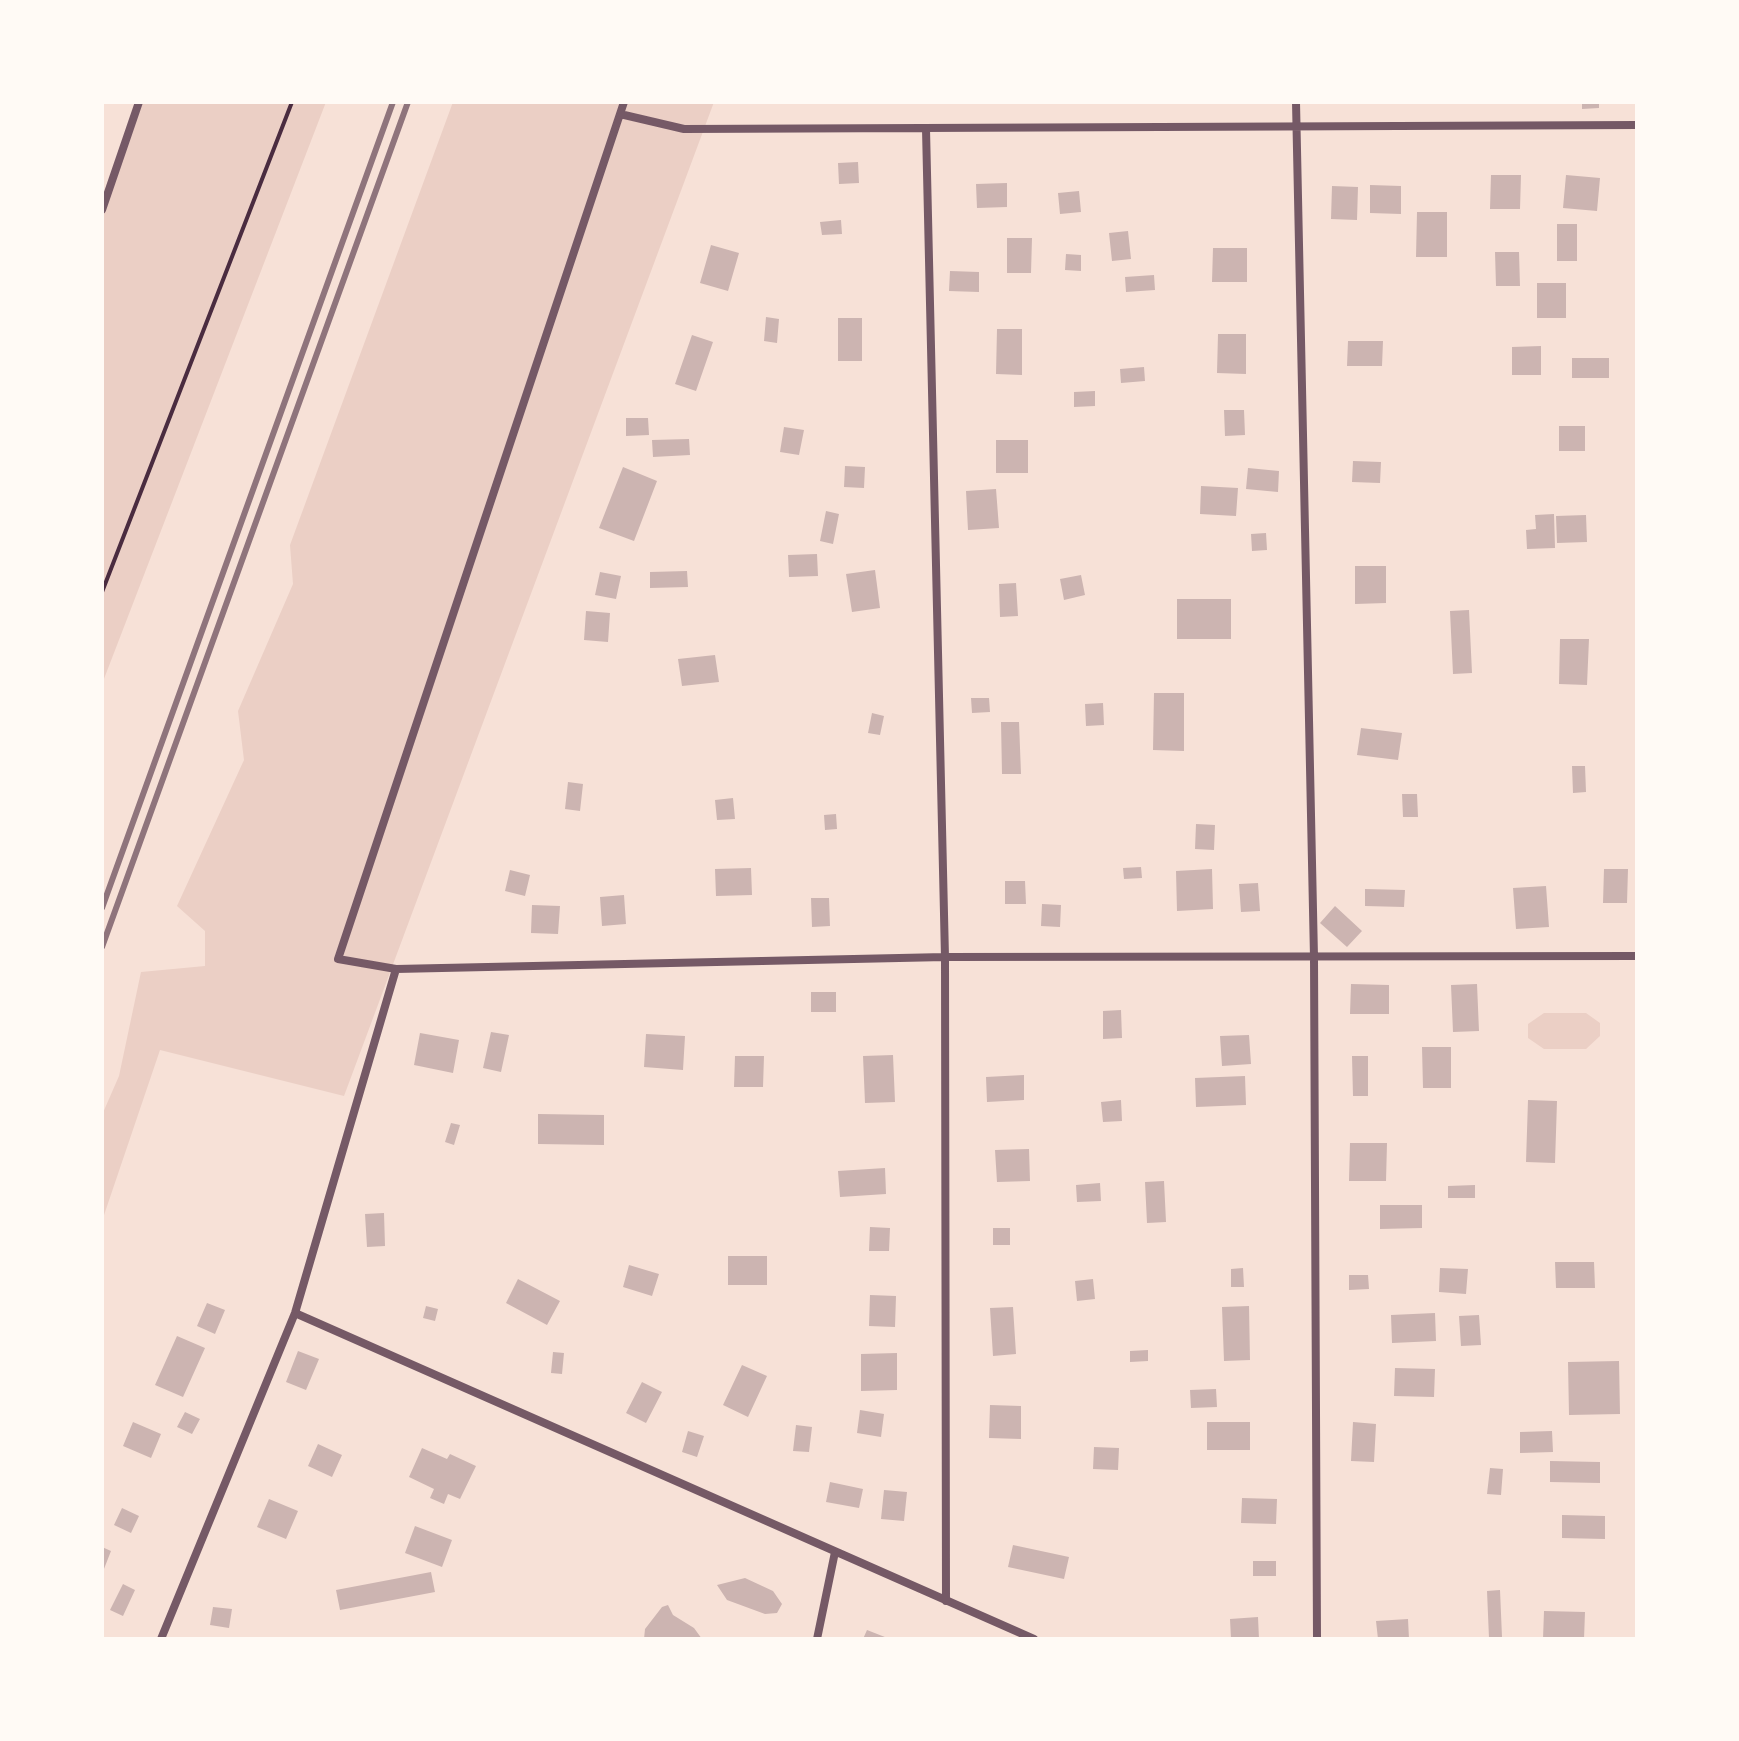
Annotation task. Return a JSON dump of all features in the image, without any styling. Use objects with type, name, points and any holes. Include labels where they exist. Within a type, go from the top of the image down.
[{"type":"street","points":[[102,210],[139,102]]},
{"type":"street","points":[[624,102],[338,959],[396,969],[945,957],[1637,956]]},
{"type":"street","points":[[1296,102],[1314,957],[1317,1639]]},
{"type":"street","points":[[620,114],[684,129],[1296,129],[1637,125]]},
{"type":"street","points":[[926,129],[945,957],[946,1601]]},
{"type":"street","points":[[161,1639],[295,1313],[396,969]]},
{"type":"street","points":[[295,1313],[1034,1639]]},
{"type":"street","points":[[817,1639],[835,1552]]},
{"type":"path","points":[[102,592],[292,102]]},
{"type":"shaded area","points":[[141,102],[326,102],[102,684],[102,208]]},
{"type":"shaded area","points":[[453,102],[714,102],[344,1096],[160,1050],[102,1221],[102,1115],[119,1076],[141,972],[205,966],[205,931],[177,906],[244,760],[238,711],[293,584],[290,545]]},
{"type":"shaded area","points":[[1544,1013],[1586,1013],[1600,1023],[1600,1036],[1586,1049],[1544,1049],[1528,1038],[1528,1024]]},
{"type":"building","points":[[1582,102],[1599,102],[1599,108],[1582,109]]},
{"type":"building","points":[[858,162],[859,183],[839,184],[838,163]]},
{"type":"building","points":[[1491,175],[1521,175],[1520,209],[1490,209]]},
{"type":"building","points":[[1566,175],[1600,178],[1597,211],[1563,208]]},
{"type":"building","points":[[1007,183],[1007,207],[977,208],[976,184]]},
{"type":"building","points":[[1370,185],[1401,186],[1401,214],[1370,213]]},
{"type":"building","points":[[1332,186],[1358,187],[1357,220],[1331,219]]},
{"type":"building","points":[[1079,191],[1081,212],[1060,214],[1058,193]]},
{"type":"building","points":[[1417,212],[1447,212],[1447,257],[1416,257]]},
{"type":"building","points":[[841,220],[842,234],[822,235],[820,222]]},
{"type":"building","points":[[1557,224],[1577,224],[1577,261],[1557,261]]},
{"type":"building","points":[[1128,231],[1131,259],[1112,261],[1109,233]]},
{"type":"building","points":[[1007,238],[1032,238],[1031,273],[1007,273]]},
{"type":"building","points":[[711,245],[739,253],[728,291],[700,283]]},
{"type":"building","points":[[1213,248],[1247,248],[1247,282],[1212,282]]},
{"type":"building","points":[[1495,252],[1519,252],[1520,286],[1496,286]]},
{"type":"building","points":[[1066,254],[1081,255],[1081,271],[1065,270]]},
{"type":"building","points":[[950,271],[979,272],[979,292],[949,291]]},
{"type":"building","points":[[1154,275],[1155,290],[1126,292],[1125,277]]},
{"type":"building","points":[[1537,283],[1566,283],[1566,318],[1537,318]]},
{"type":"building","points":[[766,317],[779,319],[777,343],[764,341]]},
{"type":"building","points":[[838,318],[862,318],[862,361],[838,361]]},
{"type":"building","points":[[997,329],[1022,329],[1022,375],[996,374]]},
{"type":"building","points":[[1218,334],[1246,334],[1246,374],[1217,373]]},
{"type":"building","points":[[692,335],[713,342],[696,391],[675,384]]},
{"type":"building","points":[[1348,341],[1383,341],[1382,366],[1347,366]]},
{"type":"building","points":[[1541,346],[1541,375],[1512,375],[1512,347]]},
{"type":"building","points":[[1572,358],[1609,358],[1609,378],[1572,378]]},
{"type":"building","points":[[1144,367],[1145,381],[1121,383],[1120,369]]},
{"type":"building","points":[[1095,391],[1095,406],[1074,407],[1074,392]]},
{"type":"building","points":[[1224,410],[1244,410],[1245,435],[1225,436]]},
{"type":"building","points":[[626,418],[648,418],[649,435],[626,436]]},
{"type":"building","points":[[1559,426],[1585,426],[1585,451],[1559,451]]},
{"type":"building","points":[[784,427],[804,430],[799,455],[780,452]]},
{"type":"building","points":[[689,439],[690,455],[653,457],[652,440]]},
{"type":"building","points":[[996,440],[1028,440],[1028,473],[996,473]]},
{"type":"building","points":[[1353,461],[1381,462],[1380,483],[1352,482]]},
{"type":"building","points":[[845,466],[865,467],[864,488],[844,487]]},
{"type":"building","points":[[623,467],[657,481],[634,541],[599,528]]},
{"type":"building","points":[[1248,468],[1279,471],[1278,492],[1246,489]]},
{"type":"building","points":[[1201,486],[1238,488],[1236,516],[1200,514]]},
{"type":"building","points":[[996,489],[999,528],[968,530],[966,491]]},
{"type":"building","points":[[826,511],[839,514],[833,544],[820,541]]},
{"type":"building","points":[[1554,514],[1555,548],[1527,549],[1526,530],[1536,529],[1535,515]]},
{"type":"building","points":[[1586,515],[1587,542],[1557,543],[1556,516]]},
{"type":"building","points":[[1266,533],[1267,550],[1252,551],[1251,534]]},
{"type":"building","points":[[817,554],[818,576],[789,577],[788,555]]},
{"type":"building","points":[[1355,566],[1386,566],[1386,603],[1355,604]]},
{"type":"building","points":[[875,570],[880,608],[852,612],[846,574]]},
{"type":"building","points":[[687,571],[688,587],[650,588],[650,572]]},
{"type":"building","points":[[600,572],[621,576],[616,599],[595,595]]},
{"type":"building","points":[[1081,575],[1085,595],[1064,600],[1060,579]]},
{"type":"building","points":[[1016,583],[1018,616],[1000,617],[999,584]]},
{"type":"building","points":[[1177,599],[1231,599],[1231,639],[1177,639]]},
{"type":"building","points":[[1469,610],[1472,673],[1453,674],[1450,611]]},
{"type":"building","points":[[586,611],[610,613],[608,642],[584,640]]},
{"type":"building","points":[[1560,639],[1589,639],[1587,685],[1559,684]]},
{"type":"building","points":[[715,655],[719,682],[682,686],[678,659]]},
{"type":"building","points":[[1154,693],[1184,693],[1184,751],[1153,750]]},
{"type":"building","points":[[971,698],[989,698],[990,712],[972,713]]},
{"type":"building","points":[[1103,703],[1104,725],[1086,726],[1085,704]]},
{"type":"building","points":[[872,713],[884,716],[880,735],[868,733]]},
{"type":"building","points":[[1001,722],[1019,722],[1021,774],[1002,774]]},
{"type":"building","points":[[1361,728],[1402,733],[1398,760],[1357,755]]},
{"type":"building","points":[[1572,766],[1585,766],[1586,792],[1573,793]]},
{"type":"building","points":[[568,782],[583,784],[580,811],[565,809]]},
{"type":"building","points":[[1402,794],[1417,794],[1418,817],[1403,817]]},
{"type":"building","points":[[733,798],[735,819],[717,820],[715,800]]},
{"type":"building","points":[[836,814],[837,829],[825,830],[824,815]]},
{"type":"building","points":[[1196,824],[1215,825],[1214,850],[1195,849]]},
{"type":"building","points":[[1141,867],[1142,878],[1124,879],[1123,868]]},
{"type":"building","points":[[751,868],[752,895],[716,896],[715,869]]},
{"type":"building","points":[[1212,869],[1213,909],[1177,911],[1176,871]]},
{"type":"building","points":[[1604,869],[1628,869],[1627,903],[1603,903]]},
{"type":"building","points":[[510,870],[530,875],[525,896],[505,891]]},
{"type":"building","points":[[1005,881],[1025,881],[1026,904],[1005,904]]},
{"type":"building","points":[[1258,883],[1260,911],[1241,912],[1239,884]]},
{"type":"building","points":[[1546,886],[1549,927],[1516,929],[1513,888]]},
{"type":"building","points":[[1365,889],[1405,890],[1404,907],[1365,906]]},
{"type":"building","points":[[624,895],[626,924],[602,926],[600,897]]},
{"type":"building","points":[[811,898],[829,898],[830,926],[812,927]]},
{"type":"building","points":[[1042,904],[1061,905],[1060,927],[1041,926]]},
{"type":"building","points":[[532,905],[560,906],[558,934],[531,933]]},
{"type":"building","points":[[1335,906],[1362,931],[1347,947],[1320,923]]},
{"type":"building","points":[[1351,984],[1389,985],[1389,1014],[1350,1014]]},
{"type":"building","points":[[1477,984],[1479,1031],[1453,1032],[1451,985]]},
{"type":"building","points":[[811,992],[836,992],[836,1012],[811,1012]]},
{"type":"building","points":[[1121,1010],[1122,1038],[1103,1039],[1103,1011]]},
{"type":"building","points":[[491,1032],[509,1035],[501,1072],[483,1068]]},
{"type":"building","points":[[420,1033],[459,1040],[453,1073],[414,1065]]},
{"type":"building","points":[[646,1034],[685,1036],[683,1070],[644,1067]]},
{"type":"building","points":[[1249,1035],[1251,1064],[1222,1066],[1220,1036]]},
{"type":"building","points":[[1422,1047],[1451,1047],[1451,1088],[1423,1088]]},
{"type":"building","points":[[893,1055],[895,1102],[865,1103],[863,1056]]},
{"type":"building","points":[[735,1056],[764,1056],[763,1087],[734,1087]]},
{"type":"building","points":[[1352,1056],[1368,1056],[1368,1096],[1353,1096]]},
{"type":"building","points":[[1024,1075],[1024,1100],[987,1102],[986,1077]]},
{"type":"building","points":[[1245,1076],[1246,1105],[1196,1107],[1195,1078]]},
{"type":"building","points":[[1121,1100],[1122,1121],[1103,1122],[1101,1102]]},
{"type":"building","points":[[1528,1100],[1557,1101],[1555,1163],[1526,1162]]},
{"type":"building","points":[[538,1114],[604,1115],[604,1145],[538,1144]]},
{"type":"building","points":[[451,1123],[460,1125],[454,1145],[445,1142]]},
{"type":"building","points":[[1350,1143],[1387,1143],[1386,1181],[1349,1181]]},
{"type":"building","points":[[1029,1149],[1030,1181],[997,1182],[995,1150]]},
{"type":"building","points":[[885,1168],[886,1194],[840,1197],[838,1171]]},
{"type":"building","points":[[1164,1181],[1166,1222],[1147,1223],[1145,1182]]},
{"type":"building","points":[[1100,1183],[1101,1201],[1077,1202],[1076,1185]]},
{"type":"building","points":[[1475,1185],[1475,1198],[1448,1198],[1448,1186]]},
{"type":"building","points":[[1380,1205],[1422,1205],[1422,1228],[1380,1229]]},
{"type":"building","points":[[384,1213],[385,1246],[367,1247],[365,1214]]},
{"type":"building","points":[[870,1227],[890,1228],[889,1251],[869,1251]]},
{"type":"building","points":[[993,1228],[1010,1228],[1010,1245],[993,1245]]},
{"type":"building","points":[[728,1256],[767,1256],[767,1285],[728,1285]]},
{"type":"building","points":[[1555,1262],[1594,1262],[1595,1288],[1556,1288]]},
{"type":"building","points":[[629,1265],[659,1274],[652,1296],[623,1287]]},
{"type":"building","points":[[1243,1268],[1244,1287],[1231,1287],[1231,1269]]},
{"type":"building","points":[[1440,1268],[1468,1269],[1466,1294],[1439,1292]]},
{"type":"building","points":[[1349,1275],[1368,1275],[1369,1289],[1349,1290]]},
{"type":"building","points":[[518,1279],[560,1301],[547,1325],[506,1303]]},
{"type":"building","points":[[1093,1279],[1095,1299],[1077,1301],[1075,1281]]},
{"type":"building","points":[[870,1295],[896,1296],[895,1327],[869,1326]]},
{"type":"building","points":[[207,1303],[225,1310],[215,1334],[197,1326]]},
{"type":"building","points":[[426,1306],[438,1309],[435,1321],[423,1318]]},
{"type":"building","points":[[1249,1306],[1250,1360],[1224,1361],[1222,1307]]},
{"type":"building","points":[[1013,1307],[1016,1354],[993,1356],[990,1308]]},
{"type":"building","points":[[1435,1313],[1436,1341],[1392,1343],[1391,1315]]},
{"type":"building","points":[[1479,1315],[1481,1345],[1461,1346],[1459,1316]]},
{"type":"building","points":[[177,1336],[205,1348],[183,1397],[155,1385]]},
{"type":"building","points":[[1148,1350],[1148,1361],[1130,1362],[1130,1351]]},
{"type":"building","points":[[298,1351],[319,1359],[306,1390],[286,1382]]},
{"type":"building","points":[[553,1352],[564,1353],[562,1374],[551,1373]]},
{"type":"building","points":[[897,1353],[897,1390],[861,1391],[861,1354]]},
{"type":"building","points":[[1619,1361],[1620,1414],[1569,1415],[1568,1362]]},
{"type":"building","points":[[742,1365],[767,1376],[748,1417],[723,1405]]},
{"type":"building","points":[[1395,1368],[1435,1369],[1434,1397],[1394,1396]]},
{"type":"building","points":[[642,1382],[662,1392],[646,1423],[626,1413]]},
{"type":"building","points":[[1216,1389],[1217,1407],[1191,1408],[1190,1390]]},
{"type":"building","points":[[990,1405],[1021,1406],[1021,1439],[989,1438]]},
{"type":"building","points":[[860,1410],[884,1414],[881,1437],[857,1433]]},
{"type":"building","points":[[185,1412],[200,1419],[192,1434],[177,1427]]},
{"type":"building","points":[[133,1422],[161,1434],[151,1458],[123,1446]]},
{"type":"building","points":[[1207,1422],[1250,1422],[1250,1450],[1207,1450]]},
{"type":"building","points":[[1353,1422],[1376,1424],[1374,1462],[1351,1461]]},
{"type":"building","points":[[796,1425],[812,1427],[809,1452],[793,1451]]},
{"type":"building","points":[[688,1431],[704,1436],[697,1457],[682,1452]]},
{"type":"building","points":[[1552,1431],[1553,1452],[1520,1453],[1520,1432]]},
{"type":"building","points":[[318,1444],[342,1455],[332,1477],[308,1466]]},
{"type":"building","points":[[1094,1447],[1119,1448],[1118,1470],[1093,1469]]},
{"type":"building","points":[[422,1448],[447,1459],[450,1454],[476,1466],[460,1499],[448,1494],[444,1504],[430,1498],[434,1489],[409,1477]]},
{"type":"building","points":[[1550,1461],[1600,1462],[1600,1483],[1550,1482]]},
{"type":"building","points":[[1490,1468],[1503,1469],[1501,1495],[1487,1494]]},
{"type":"building","points":[[830,1482],[863,1489],[859,1508],[826,1502]]},
{"type":"building","points":[[884,1490],[907,1492],[904,1521],[881,1519]]},
{"type":"building","points":[[1242,1498],[1277,1499],[1276,1524],[1241,1523]]},
{"type":"building","points":[[269,1499],[298,1511],[286,1539],[257,1527]]},
{"type":"building","points":[[122,1508],[139,1516],[131,1533],[114,1525]]},
{"type":"building","points":[[1562,1515],[1605,1516],[1605,1539],[1562,1538]]},
{"type":"building","points":[[415,1526],[452,1540],[442,1567],[405,1553]]},
{"type":"building","points":[[1013,1545],[1069,1557],[1064,1579],[1008,1567]]},
{"type":"building","points":[[102,1547],[111,1551],[102,1574]]},
{"type":"building","points":[[1253,1561],[1276,1561],[1276,1576],[1253,1576]]},
{"type":"building","points":[[431,1572],[435,1592],[340,1610],[336,1590]]},
{"type":"building","points":[[745,1578],[773,1591],[782,1604],[777,1613],[765,1614],[727,1600],[717,1585]]},
{"type":"building","points":[[123,1584],[135,1590],[123,1616],[110,1610]]},
{"type":"building","points":[[1500,1590],[1502,1637],[1489,1638],[1487,1591]]},
{"type":"building","points":[[668,1605],[673,1615],[694,1628],[702,1639],[644,1639],[645,1629],[662,1607]]},
{"type":"building","points":[[213,1607],[232,1609],[229,1628],[210,1625]]},
{"type":"building","points":[[1544,1611],[1585,1612],[1584,1639],[1543,1639]]},
{"type":"building","points":[[1258,1617],[1259,1639],[1231,1639],[1230,1619]]},
{"type":"building","points":[[1408,1619],[1409,1639],[1378,1639],[1376,1621]]},
{"type":"building","points":[[867,1630],[890,1639],[863,1639]]},
{"type":"railway","points":[[102,908],[393,102]]},
{"type":"railway","points":[[102,947],[408,102]]}]
